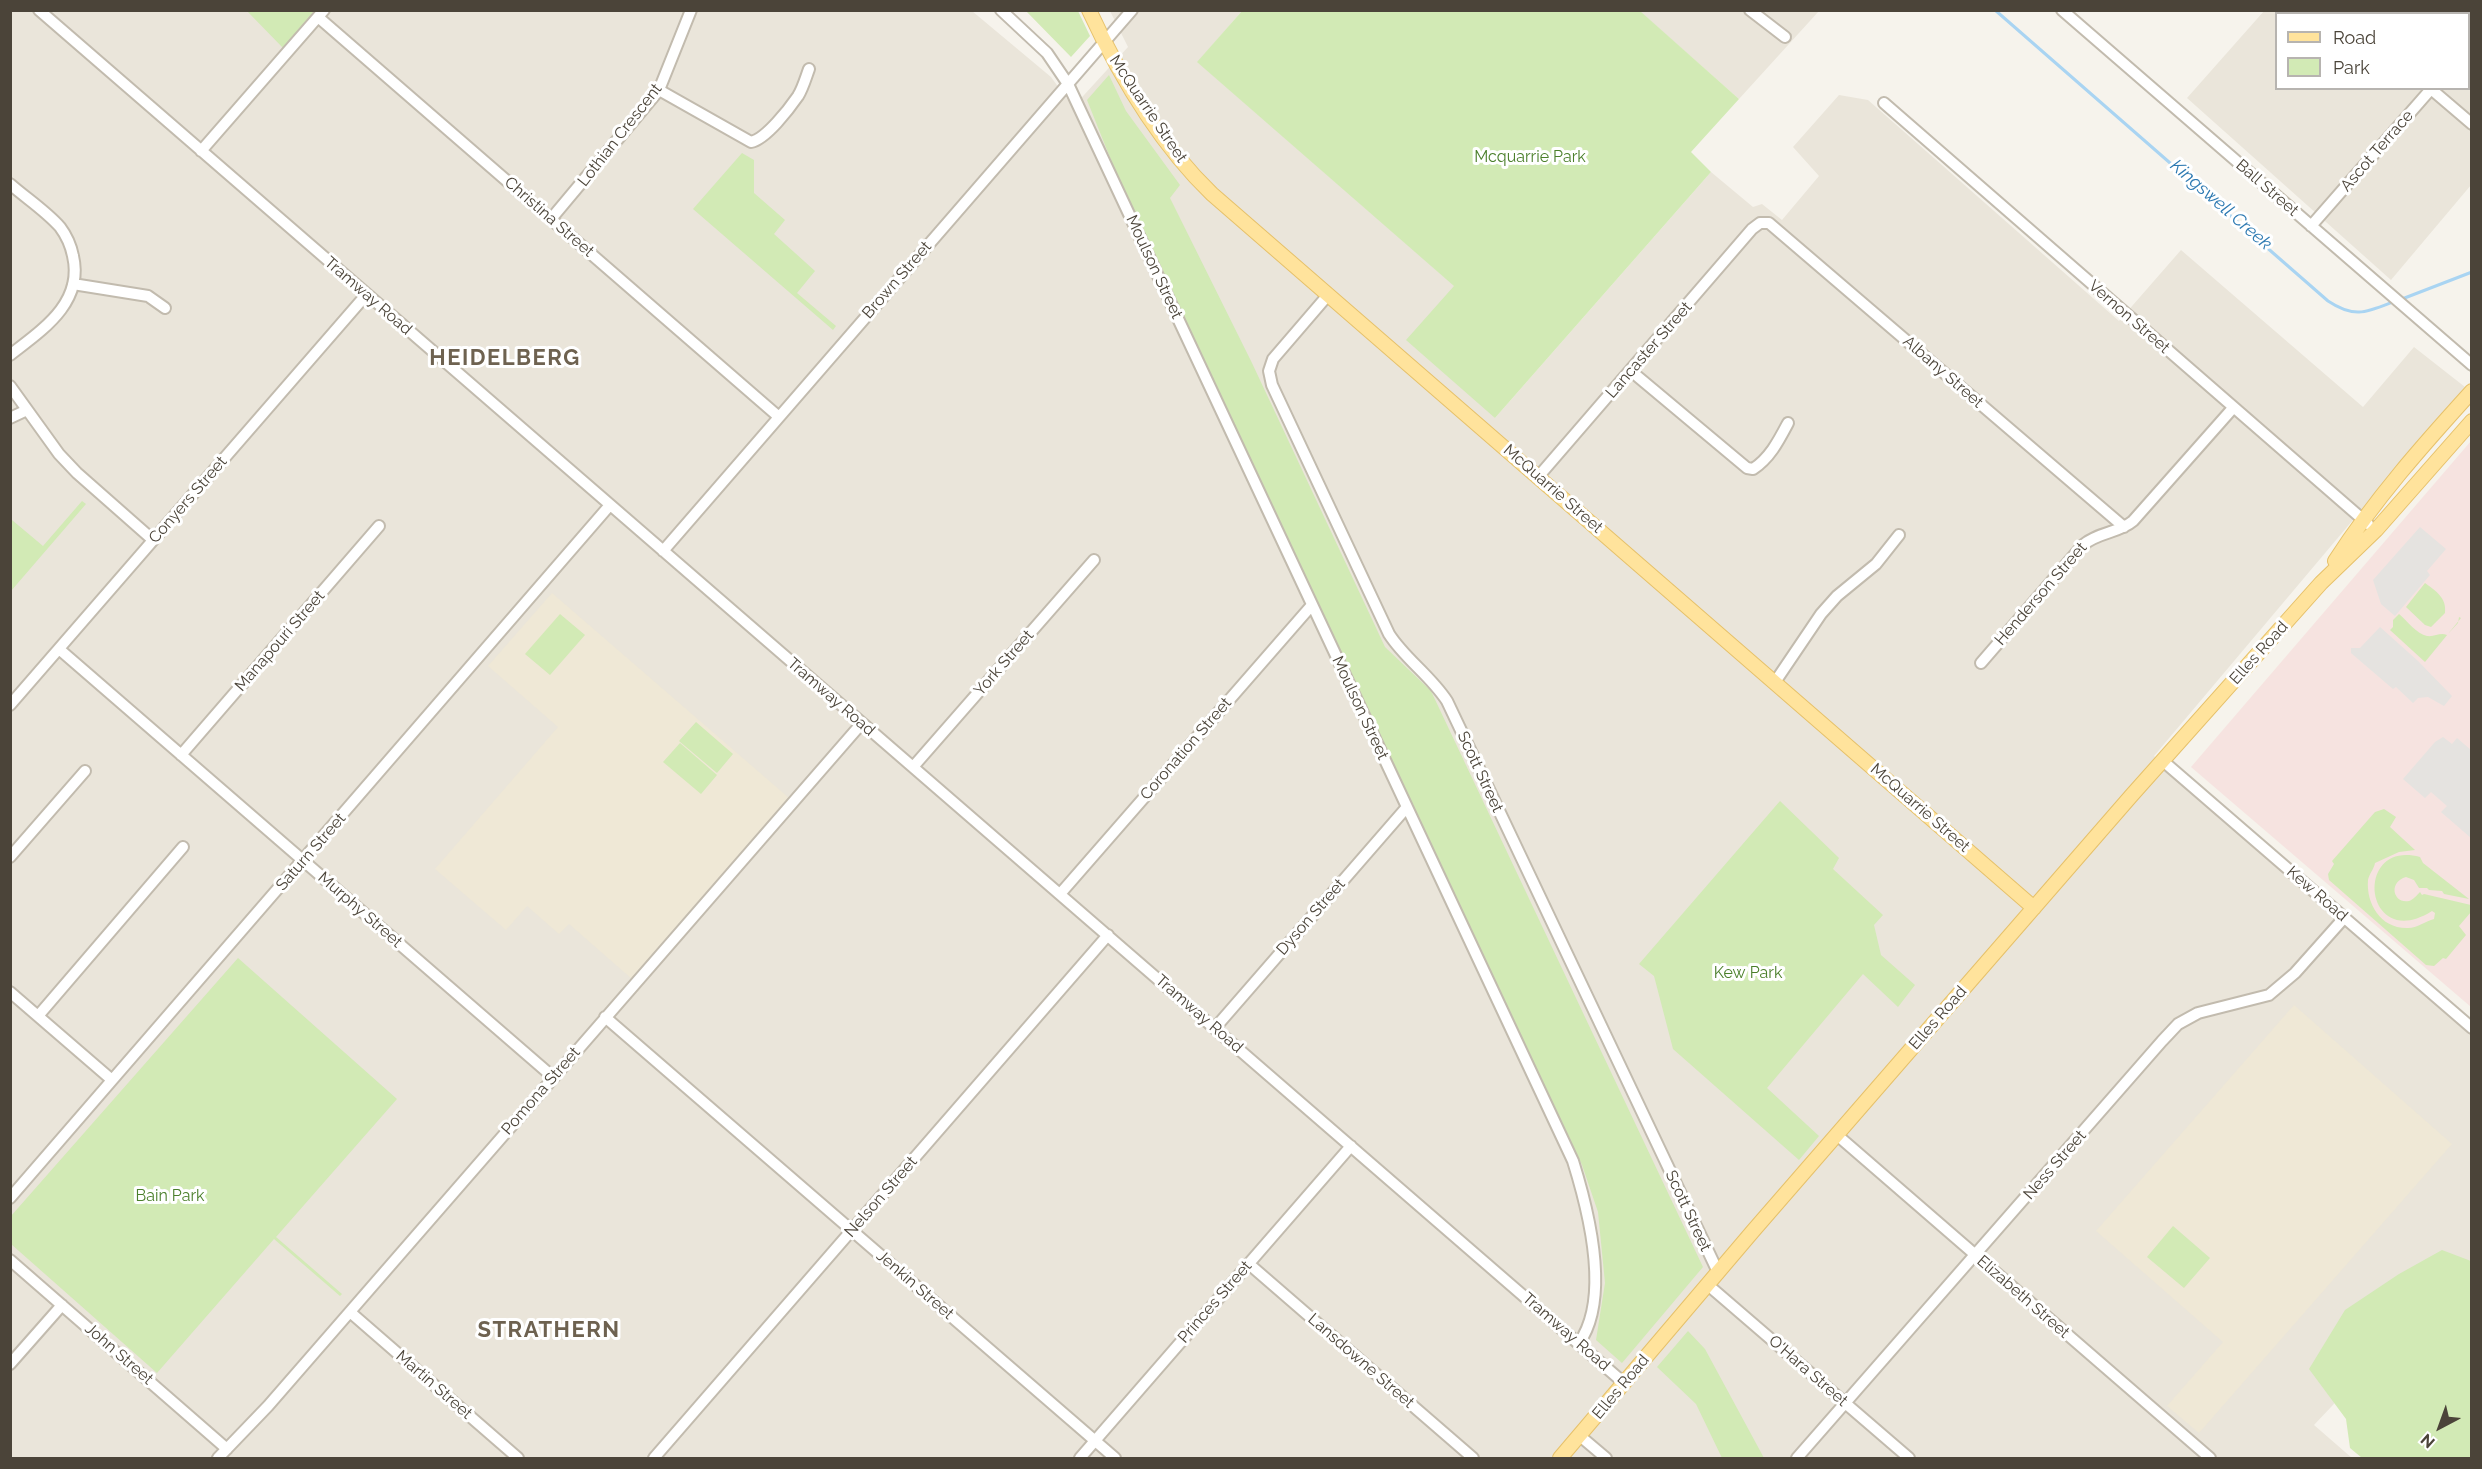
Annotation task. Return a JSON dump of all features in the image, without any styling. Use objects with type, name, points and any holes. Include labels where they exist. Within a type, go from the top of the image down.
[{"type":"main road","points":[[1089,10],[1104,42]]},
{"type":"main road","name":"McQuarrie Street","points":[[1104,42],[1140,103],[1168,144],[1195,177],[1224,205],[2034,908]]},
{"type":"main road","name":"Elles Road","points":[[2321,583],[2363,519],[2416,453],[2472,391]]},
{"type":"main road","name":"Elles Road","points":[[1560,1458],[1718,1272],[2163,761],[2321,583],[2376,530],[2472,421]]},
{"type":"street","name":"Tramway Road","points":[[39,10],[1624,1383]]},
{"type":"street","name":"Lothian Crescent","points":[[551,219],[659,90],[691,10]]},
{"type":"street","points":[[1001,10],[1053,60],[1068,84]]},
{"type":"street","name":"Brown Street","points":[[663,551],[1132,10]]},
{"type":"street","points":[[1750,10],[1785,37]]},
{"type":"street","name":"Ball Street","points":[[2062,10],[2472,365]]},
{"type":"street","points":[[201,151],[321,14]]},
{"type":"street","name":"Christina Street","points":[[321,14],[551,219],[779,417]]},
{"type":"street","points":[[659,90],[751,142],[757,141],[766,134],[800,94],[809,69]]},
{"type":"street","name":"Moulson Street","points":[[1068,84],[1572,1161],[1587,1205],[1594,1255],[1594,1292],[1589,1325],[1579,1343]]},
{"type":"street","name":"Ascot Terrace","points":[[2311,226],[2430,90]]},
{"type":"street","name":"Ascot Terrace","points":[[2432,90],[2472,123]]},
{"type":"street","name":"Vernon Street","points":[[1884,103],[2376,530]]},
{"type":"street","points":[[10,184],[60,228],[70,245],[74,259],[73,284],[67,302],[59,314],[10,355]]},
{"type":"street","name":"Lancaster Street","points":[[1538,477],[1752,229],[1760,223]]},
{"type":"street","name":"Albany Street","points":[[1760,223],[1768,223],[1778,230],[2124,527]]},
{"type":"street","points":[[73,284],[148,296],[165,308]]},
{"type":"street","name":"Conyers Street","points":[[10,705],[366,295]]},
{"type":"street","name":"Scott Street","points":[[1328,295],[1273,359],[1269,371],[1272,385],[1389,634],[1403,653],[1433,681],[1447,701],[1718,1272]]},
{"type":"street","points":[[1631,371],[1746,468],[1753,469],[1760,465],[1774,449],[1788,423]]},
{"type":"street","points":[[10,386],[46,438],[77,473],[153,540]]},
{"type":"street","name":"Henderson Street","points":[[1981,663],[2083,545],[2097,535],[2124,527],[2144,509],[2233,408]]},
{"type":"street","points":[[10,418],[27,410]]},
{"type":"street","points":[[2416,453],[2433,465]]},
{"type":"street","name":"Saturn Street","points":[[10,1198],[610,505]]},
{"type":"street","name":"Manapouri Street","points":[[182,755],[379,526]]},
{"type":"street","points":[[1775,682],[1821,614],[1837,596],[1876,564],[1899,535]]},
{"type":"street","name":"York Street","points":[[913,767],[1094,560]]},
{"type":"street","name":"Coronation Street","points":[[1060,894],[1312,605]]},
{"type":"street","name":"Murphy Street","points":[[59,649],[553,1077]]},
{"type":"street","name":"Pomona Street","points":[[219,1458],[268,1406],[861,723]]},
{"type":"street","name":"Kew Road","points":[[2163,761],[2472,1028]]},
{"type":"street","points":[[10,857],[86,771]]},
{"type":"street","name":"Dyson Street","points":[[1215,1028],[1407,807]]},
{"type":"street","points":[[38,1016],[183,847]]},
{"type":"street","name":"Ness Street","points":[[1797,1458],[2178,1024],[2198,1013],[2269,995],[2295,974],[2344,918]]},
{"type":"street","name":"Nelson Street","points":[[654,1458],[1108,935]]},
{"type":"street","points":[[10,992],[112,1080]]},
{"type":"street","name":"Jenkin Street","points":[[605,1017],[1115,1458]]},
{"type":"street","name":"Elizabeth Street","points":[[1837,1135],[2210,1458]]},
{"type":"street","name":"Princes Street","points":[[1080,1458],[1351,1146]]},
{"type":"street","name":"John Street","points":[[10,1260],[227,1449]]},
{"type":"street","name":"Lansdowne Street","points":[[1249,1264],[1473,1458]]},
{"type":"street","name":"O'Hara Street","points":[[1708,1285],[1909,1458]]},
{"type":"street","points":[[10,1364],[62,1305]]},
{"type":"street","name":"Martin Street","points":[[350,1312],[518,1458]]},
{"type":"street","points":[[1580,1436],[1606,1458]]},
{"type":"shaded area","points":[[10,11],[972,11],[1051,77],[1073,107],[1128,47],[1110,11],[1242,11],[1198,62],[1455,286],[1495,418],[1711,172],[1753,207],[1762,204],[1782,220],[1819,176],[1793,147],[1839,95],[1868,100],[2119,321],[2181,250],[2363,407],[2414,347],[2465,387],[2154,756],[2471,1035],[2471,1259],[2314,1425],[2352,1458],[11,1458]]},
{"type":"shaded area","points":[[1639,11],[1819,11],[1739,99]]},
{"type":"shaded area","points":[[2264,11],[2471,11],[2471,185],[2391,280],[2187,98]]},
{"type":"shaded area","points":[[2471,441],[2471,1007],[2191,767]]},
{"type":"shaded area","points":[[2420,527],[2446,549],[2427,571],[2430,575],[2395,616],[2381,604],[2373,580]]},
{"type":"shaded area","points":[[552,593],[789,798],[632,979],[569,924],[559,934],[527,906],[506,930],[435,869],[558,727],[488,666]]},
{"type":"shaded area","points":[[2380,627],[2452,696],[2444,706],[2428,697],[2418,698],[2413,703],[2351,653],[2351,648],[2360,648]]},
{"type":"shaded area","points":[[2443,737],[2452,744],[2457,738],[2471,750],[2471,838],[2441,812],[2447,806],[2431,792],[2425,798],[2403,779],[2435,742]]},
{"type":"shaded area","points":[[2294,1005],[2452,1144],[2199,1433],[2167,1406],[2223,1342],[2096,1231]]},
{"type":"green space","points":[[247,11],[317,11],[284,49]]},
{"type":"green space","points":[[1026,11],[1078,11],[1090,36],[1071,57]]},
{"type":"green space","name":"Mcquarrie Park","points":[[1242,11],[1640,11],[1739,99],[1691,152],[1711,172],[1495,418],[1406,340],[1454,286],[1197,62]]},
{"type":"green space","points":[[1109,75],[1126,111],[1180,185],[1170,198],[1252,363],[1385,647],[1431,691],[1703,1267],[1622,1363],[1596,1340],[1605,1283],[1598,1212],[1582,1165],[1119,180],[1087,100]]},
{"type":"green space","points":[[742,153],[754,160],[754,193],[785,220],[774,234],[815,271],[797,293],[836,326],[833,330],[693,209]]},
{"type":"green space","points":[[82,501],[86,504],[11,591],[11,521],[43,546]]},
{"type":"green space","points":[[2425,583],[2440,595],[2445,608],[2445,613],[2431,627],[2425,625],[2406,607]]},
{"type":"green space","points":[[560,614],[585,635],[550,675],[525,654]]},
{"type":"green space","points":[[2399,614],[2423,635],[2448,634],[2425,662],[2390,630],[2393,627],[2393,620]]},
{"type":"green space","points":[[696,722],[733,754],[717,773],[679,741]]},
{"type":"green space","points":[[680,743],[717,775],[701,794],[663,762]]},
{"type":"green space","name":"Kew Park","points":[[1780,801],[1839,858],[1833,869],[1883,915],[1874,925],[1881,955],[1915,985],[1898,1007],[1863,974],[1767,1088],[1819,1136],[1799,1160],[1673,1049],[1654,976],[1639,964]]},
{"type":"green space","points":[[2384,809],[2396,817],[2390,827],[2415,850],[2399,852],[2375,863],[2369,878],[2368,889],[2373,906],[2383,920],[2398,927],[2411,928],[2434,919],[2435,913],[2432,911],[2409,920],[2392,918],[2380,908],[2375,893],[2376,878],[2384,864],[2398,856],[2420,857],[2423,863],[2469,899],[2444,894],[2442,891],[2419,888],[2414,880],[2406,877],[2397,883],[2395,888],[2399,899],[2409,901],[2420,892],[2422,895],[2471,905],[2471,912],[2459,926],[2466,935],[2446,959],[2443,958],[2434,966],[2426,965],[2329,880],[2328,874],[2334,864],[2332,861],[2375,812]]},
{"type":"green space","name":"Bain Park","points":[[238,958],[397,1099],[276,1237],[342,1294],[340,1296],[274,1239],[157,1373],[11,1244],[11,1216]]},
{"type":"green space","points":[[2173,1226],[2210,1258],[2184,1288],[2147,1257]]},
{"type":"green space","points":[[2442,1250],[2471,1261],[2471,1458],[2362,1458],[2350,1448],[2346,1419],[2309,1369],[2345,1310],[2399,1274]]},
{"type":"green space","points":[[1688,1331],[1705,1349],[1764,1458],[1722,1458],[1696,1404],[1657,1367]]},
{"type":"waterway","name":"Kingswell Creek","points":[[1995,10],[2328,301],[2337,307],[2354,312],[2369,311],[2395,301]]},
{"type":"waterway","name":"Kingswell Creek","points":[[2402,299],[2472,272]]},
{"type":"district","name":"HEIDELBERG","points":[[505,358]]},
{"type":"district","name":"STRATHERN","points":[[549,1330]]}]
